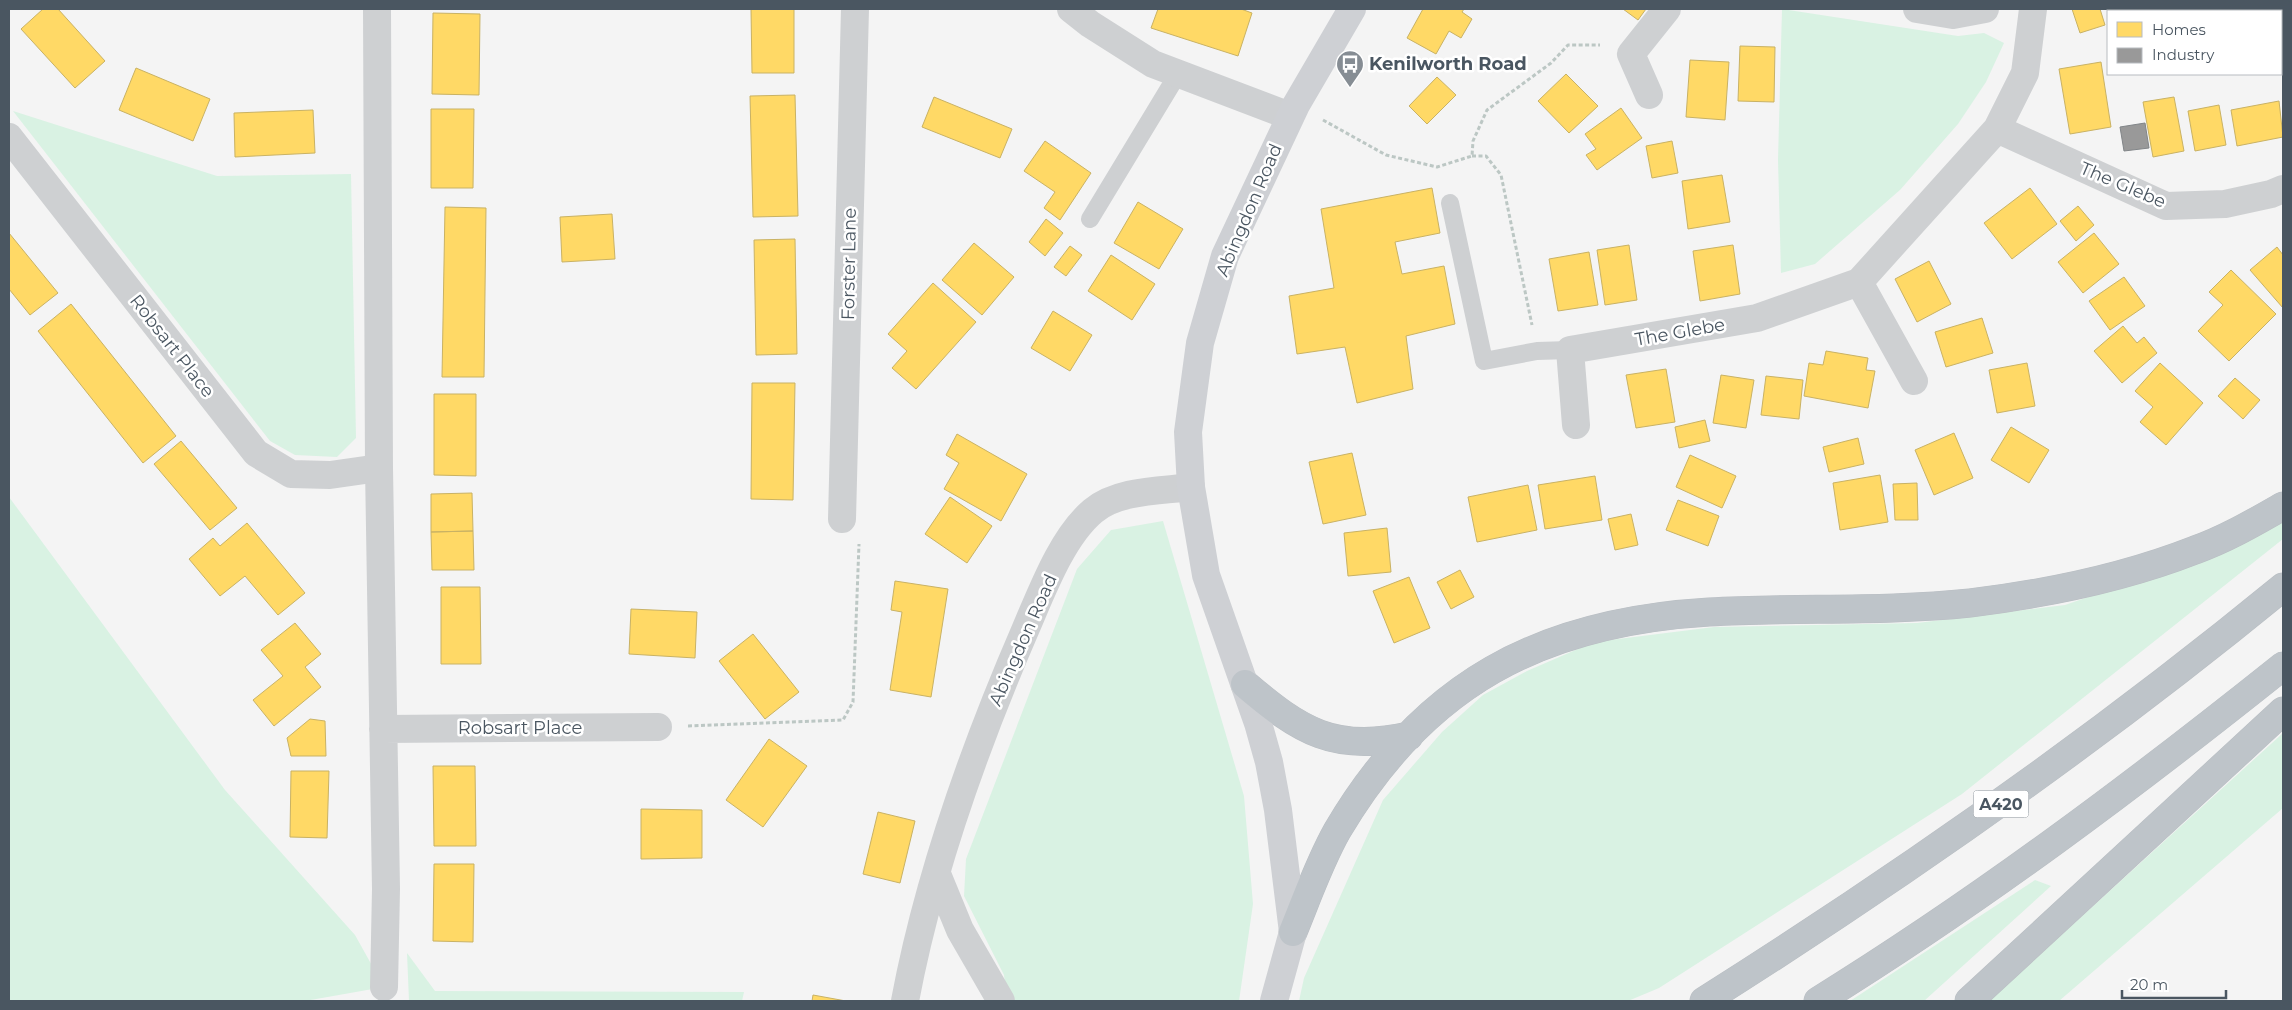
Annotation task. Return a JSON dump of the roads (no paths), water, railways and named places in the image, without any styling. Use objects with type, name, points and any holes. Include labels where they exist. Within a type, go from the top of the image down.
[{"type":"highway","points":[[1293,932],[1320,865],[1337,831],[1382,767],[1409,736],[1448,700],[1484,673],[1520,654],[1559,638],[1600,626],[1669,615],[1710,612],[1903,608],[1968,603],[2022,596],[2147,566],[2196,550],[2283,506]]},
{"type":"highway","name":"A420","points":[[1704,1001],[1912,866],[2010,797],[2134,706],[2283,587]]},
{"type":"highway","points":[[1818,1001],[1987,891],[2190,740],[2283,666]]},
{"type":"highway","points":[[1245,684],[1282,715],[1300,727],[1320,734],[1364,742],[1384,741],[1409,736]]},
{"type":"highway","points":[[1969,1001],[2283,711]]},
{"type":"main road","name":"Abingdon Road","points":[[1293,932],[1287,871],[1270,762],[1245,684],[1206,575],[1191,486],[1188,432],[1200,343],[1225,256],[1293,111],[1352,9]]},
{"type":"main road","points":[[1274,1001],[1293,932]]},
{"type":"street","points":[[377,9],[380,468],[386,889],[381,994]]},
{"type":"street","name":"Forster Lane","points":[[842,518],[855,9]]},
{"type":"street","points":[[1071,9],[1090,24],[1153,64],[1293,111]]},
{"type":"street","points":[[1649,95],[1631,54],[1668,9]]},
{"type":"street","points":[[1917,9],[1953,15],[1985,9]]},
{"type":"street","name":"The Glebe","points":[[1570,350],[1756,318],[1858,282],[1997,129],[2025,73],[2033,9]]},
{"type":"street","name":"The Glebe","points":[[1997,129],[2166,206],[2225,204],[2271,194],[2283,188]]},
{"type":"street","name":"Robsart Place","points":[[9,137],[256,453],[290,474],[330,475],[380,468]]},
{"type":"street","points":[[1858,282],[1914,381]]},
{"type":"street","points":[[1570,350],[1576,426]]},
{"type":"street","name":"Abingdon Road","points":[[905,1001],[915,951],[952,821],[991,713],[1037,602],[1065,547],[1084,520],[1094,510],[1108,502],[1123,497],[1191,486]]},
{"type":"street","name":"Robsart Place","points":[[383,729],[658,727]]},
{"type":"street","points":[[937,874],[960,930],[1001,1001]]},
{"type":"lane","points":[[1090,219],[1179,72]]},
{"type":"lane","points":[[1450,203],[1484,361],[1537,351],[1570,350]]},
{"type":"place","name":"Kenilworth Road","points":[[1350,88]]}]
